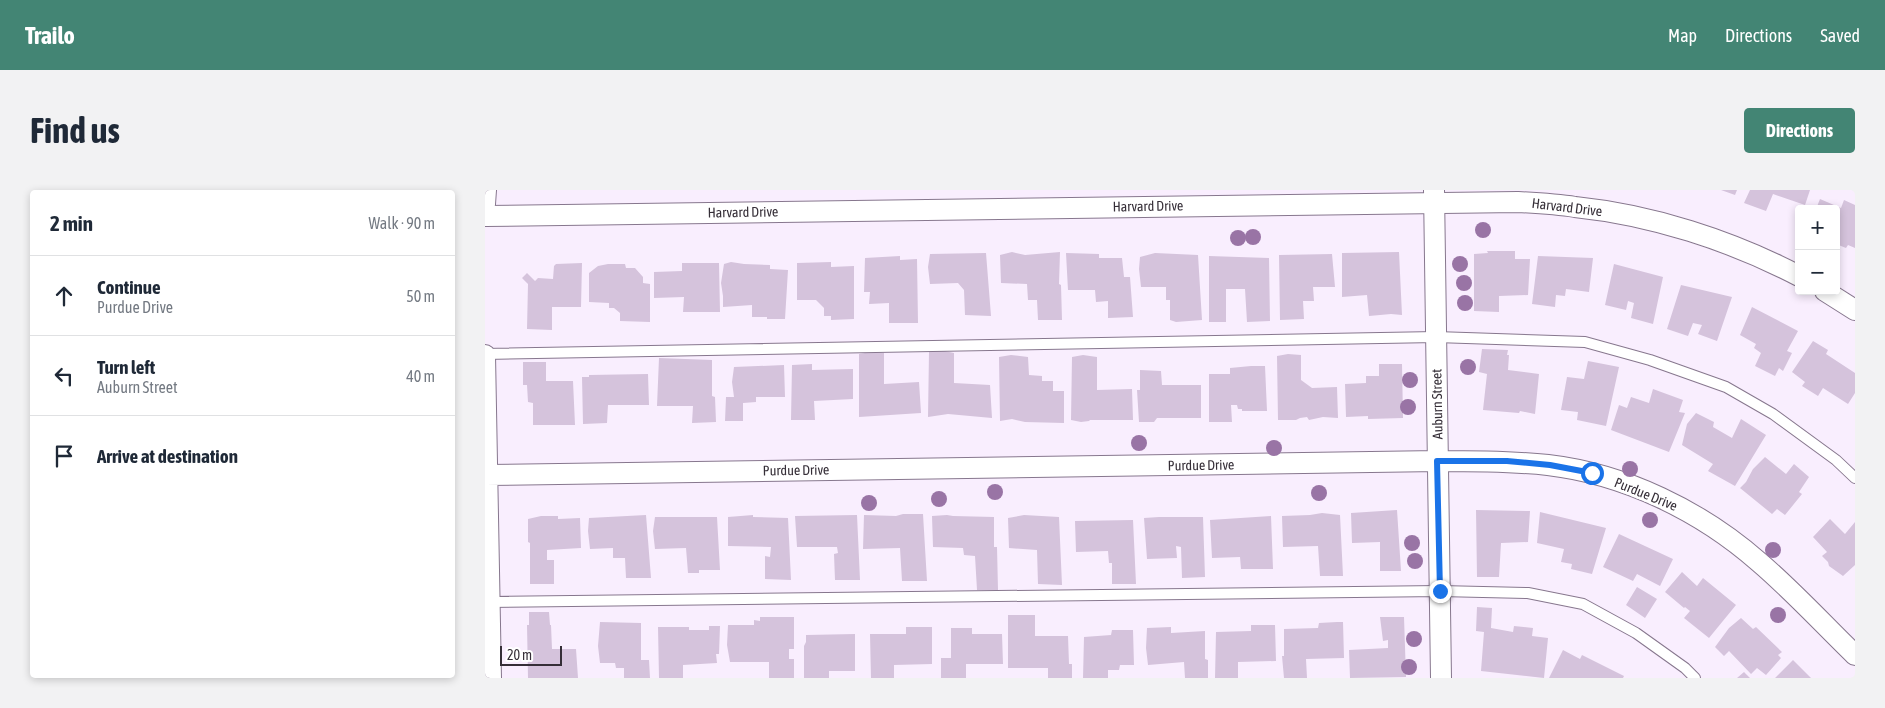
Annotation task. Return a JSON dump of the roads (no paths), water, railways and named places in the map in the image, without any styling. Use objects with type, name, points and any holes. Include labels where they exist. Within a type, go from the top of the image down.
[{"type":"street","points":[[485,204],[486,190]]},
{"type":"street","name":"Harvard Drive","points":[[485,216],[1434,196],[1575,207],[1633,216],[1689,231],[1744,251],[1795,274]]},
{"type":"street","name":"Auburn Street","points":[[1434,196],[1441,678]]},
{"type":"street","points":[[1831,295],[1855,310]]},
{"type":"street","points":[[485,354],[488,602],[491,678]]},
{"type":"street","name":"Purdue Drive","points":[[487,475],[1437,461],[1507,461],[1550,465],[1592,473],[1648,492],[1684,509],[1726,536],[1760,562],[1855,655]]},
{"type":"lane","points":[[485,354],[1436,337],[1585,342],[1649,360],[1726,387],[1773,414],[1836,460],[1855,478]]},
{"type":"lane","points":[[488,602],[1440,591],[1527,593],[1583,604],[1637,633],[1685,668],[1695,678]]}]
